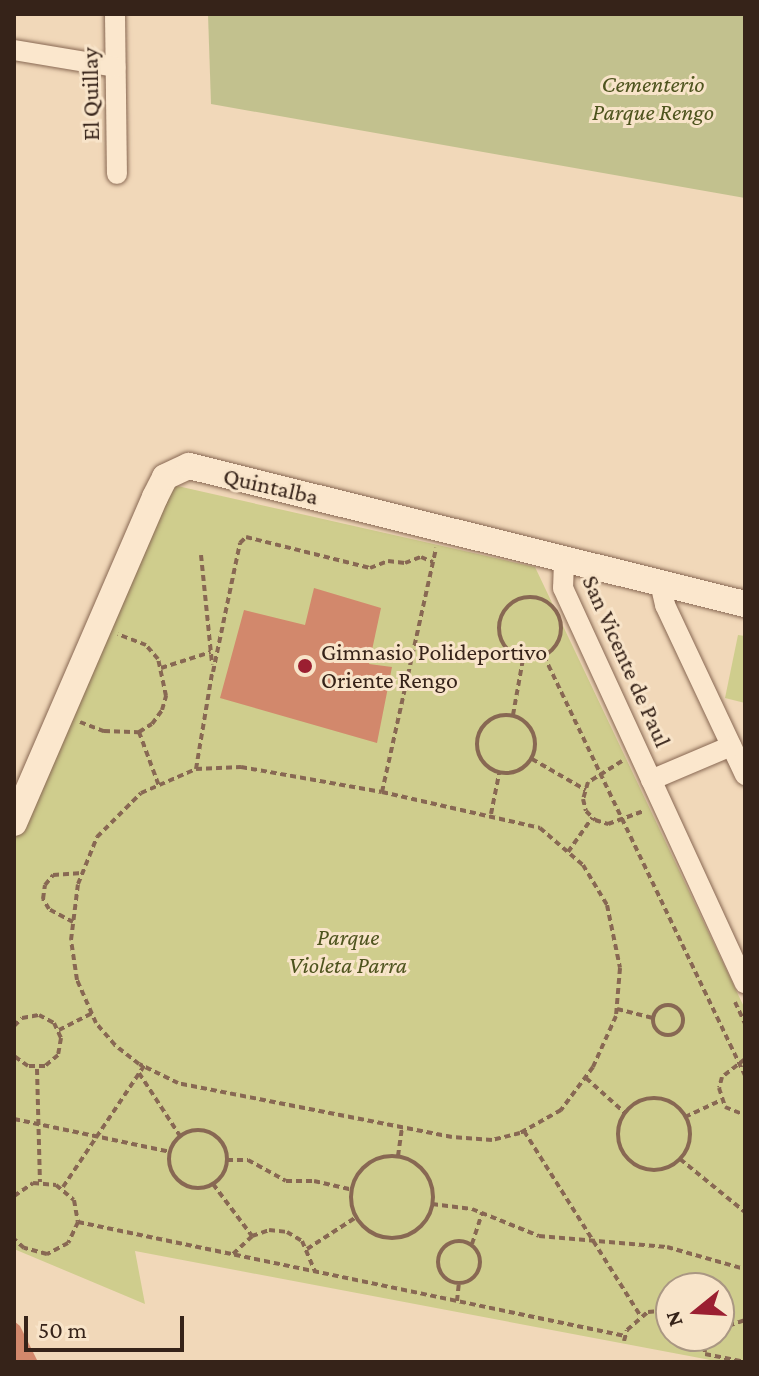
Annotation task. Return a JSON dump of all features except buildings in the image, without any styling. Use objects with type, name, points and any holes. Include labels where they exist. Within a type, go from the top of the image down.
[{"type":"street","name":"El Quillay","points":[[115,14],[117,174]]},
{"type":"street","points":[[14,50],[116,67]]},
{"type":"street","name":"Quintalba","points":[[14,823],[165,477],[189,466],[745,604]]},
{"type":"street","name":"San Vicente de Paul","points":[[564,561],[563,588],[745,983]]},
{"type":"street","points":[[660,583],[665,605],[745,775]]},
{"type":"street","name":"San Vicente de Paul","points":[[651,780],[731,746]]},
{"type":"path","points":[[382,792],[440,526]]},
{"type":"path","points":[[196,769],[240,543],[246,537],[370,568],[375,564],[405,563],[421,557],[433,562]]},
{"type":"path","points":[[201,555],[213,672]]},
{"type":"path","points":[[527,597],[548,602],[561,620],[559,641],[544,656],[523,659],[506,648],[499,630],[503,612],[518,599],[527,597]]},
{"type":"path","points":[[62,717],[104,731],[139,732],[152,724],[162,710],[166,696],[161,668],[146,645],[100,627]]},
{"type":"path","points":[[161,668],[211,652]]},
{"type":"path","points":[[544,656],[745,1076]]},
{"type":"path","points":[[513,715],[523,659]]},
{"type":"path","points":[[513,715],[522,719],[535,735],[532,759],[517,772],[500,773],[482,762],[478,753],[479,733],[493,718],[513,715]]},
{"type":"path","points":[[139,732],[159,786]]},
{"type":"path","points":[[532,759],[586,790]]},
{"type":"path","points":[[624,760],[588,782],[583,799],[592,817],[608,824],[647,810]]},
{"type":"path","points":[[241,767],[382,792],[491,814],[540,828],[583,865],[607,905],[620,968],[617,1009],[586,1078],[561,1110],[524,1131],[492,1140],[402,1128],[215,1093],[178,1083],[144,1066],[115,1045],[92,1013],[77,980],[71,940],[82,873],[97,837],[141,793],[196,769],[241,767]]},
{"type":"path","points":[[491,814],[500,773]]},
{"type":"path","points":[[568,852],[592,817]]},
{"type":"path","points":[[73,922],[49,909],[43,899],[45,885],[53,875],[82,873]]},
{"type":"path","points":[[670,1005],[681,1013],[682,1023],[677,1031],[663,1034],[655,1028],[653,1018],[657,1009],[670,1005]]},
{"type":"path","points":[[617,1009],[653,1018]]},
{"type":"path","points":[[59,1030],[92,1013]]},
{"type":"path","points":[[14,1026],[22,1018],[39,1015],[59,1030],[58,1055],[37,1069]]},
{"type":"path","points":[[14,1056],[37,1069]]},
{"type":"path","points":[[745,1059],[722,1077],[719,1088],[721,1100],[732,1112],[745,1115]]},
{"type":"path","points":[[62,1188],[144,1066]]},
{"type":"path","points":[[37,1069],[40,1182]]},
{"type":"path","points":[[139,1073],[180,1136]]},
{"type":"path","points":[[586,1078],[625,1113]]},
{"type":"path","points":[[651,1098],[674,1104],[685,1117],[690,1136],[680,1159],[659,1170],[637,1166],[628,1159],[619,1138],[619,1127],[625,1113],[639,1101],[651,1098]]},
{"type":"path","points":[[685,1117],[721,1100]]},
{"type":"path","points":[[14,1119],[170,1152]]},
{"type":"path","points":[[398,1156],[402,1128]]},
{"type":"path","points":[[197,1130],[207,1131],[222,1142],[227,1160],[221,1177],[213,1184],[205,1187],[186,1185],[172,1171],[170,1152],[180,1136],[197,1130]]},
{"type":"path","points":[[524,1131],[641,1317]]},
{"type":"path","points":[[398,1156],[418,1165],[427,1176],[432,1204],[420,1227],[397,1238],[372,1233],[357,1217],[351,1189],[365,1165],[377,1158],[398,1156]]},
{"type":"path","points":[[680,1159],[745,1212]]},
{"type":"path","points":[[227,1160],[248,1160],[286,1181],[314,1181],[351,1189]]},
{"type":"path","points":[[14,1196],[22,1188],[40,1182],[62,1188],[74,1200],[78,1222],[68,1243],[47,1254],[24,1248],[14,1239]]},
{"type":"path","points":[[213,1184],[252,1236]]},
{"type":"path","points":[[432,1204],[482,1213],[539,1236],[667,1247],[745,1269]]},
{"type":"path","points":[[472,1244],[482,1213]]},
{"type":"path","points":[[307,1249],[357,1217]]},
{"type":"path","points":[[78,1222],[625,1338],[627,1330],[641,1317],[655,1311]]},
{"type":"path","points":[[233,1254],[252,1236],[269,1230],[287,1232],[302,1241],[315,1271]]},
{"type":"path","points":[[452,1241],[472,1244],[480,1255],[480,1269],[472,1280],[459,1283],[445,1278],[438,1258],[452,1241]]},
{"type":"path","points":[[457,1301],[459,1283]]},
{"type":"path","points":[[705,1352],[745,1362]]},
{"type":"green space","name":"Cementerio Parque Rengo","points":[[208,14],[745,14],[745,198],[211,104]]},
{"type":"green space","name":"Parque Violeta Parra","points":[[164,483],[535,567],[745,1009],[745,1362],[721,1362],[668,1352],[735,1352],[735,1272],[655,1272],[655,1349],[135,1251],[145,1304],[14,1249],[14,832]]},
{"type":"green space","points":[[738,635],[745,636],[745,703],[725,698]]},
{"type":"place","name":"Gimnasio Polideportivo Oriente Rengo","points":[[305,666]]}]
